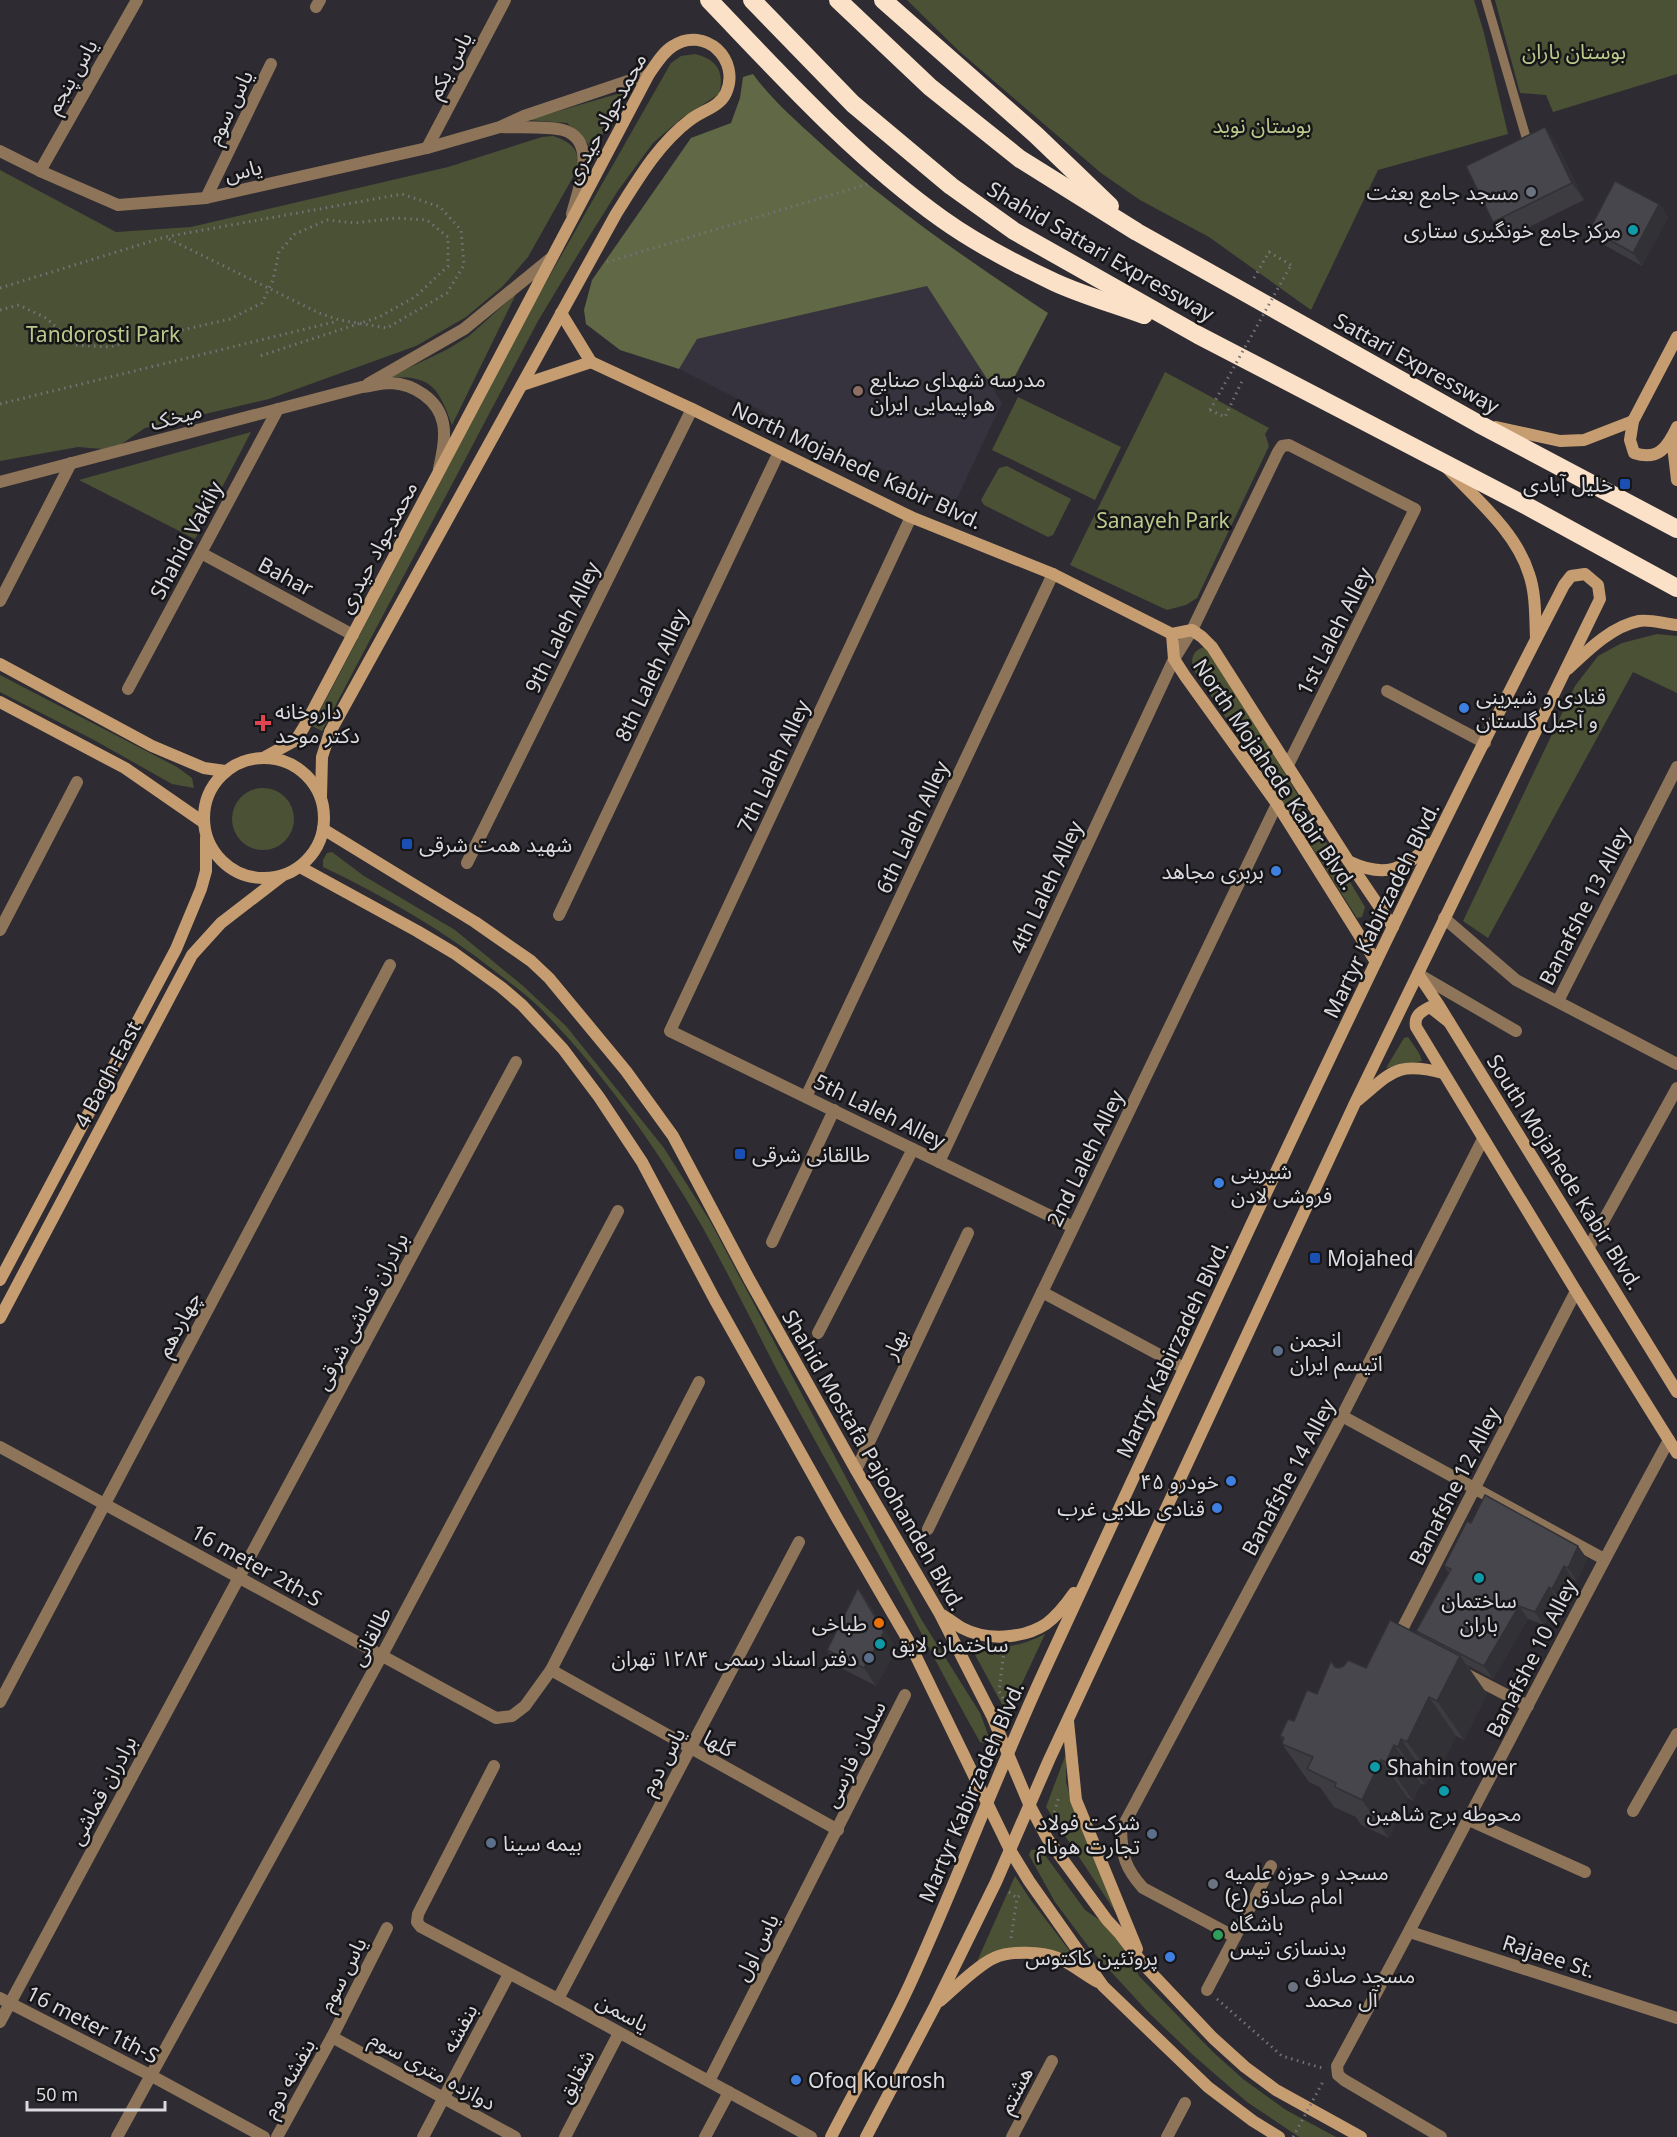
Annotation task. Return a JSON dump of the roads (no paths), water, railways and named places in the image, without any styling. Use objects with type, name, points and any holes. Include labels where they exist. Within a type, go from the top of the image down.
[{"type":"highway","points":[[709,0],[824,120],[889,177],[943,220],[1055,282],[1198,335]]},
{"type":"highway","name":"Shahid Sattari Expressway","points":[[752,0],[853,104],[951,186],[1014,231],[1198,335],[1441,461]]},
{"type":"highway","name":"Shahid Sattari Expressway","points":[[838,0],[930,87],[1020,159],[1137,232]]},
{"type":"highway","points":[[883,0],[1036,135],[1137,232]]},
{"type":"highway","name":"Sattari Expressway","points":[[1137,232],[1479,424],[1677,529]]},
{"type":"highway","points":[[1441,461],[1677,588]]},
{"type":"main road","name":"محمدجواد حیدری","points":[[265,757],[296,740],[649,74],[664,53],[674,45],[685,40],[710,43],[720,50],[727,61],[730,73],[729,85],[724,97],[690,120],[670,138],[644,170],[616,214],[330,732],[322,757],[321,797]]},
{"type":"main road","points":[[522,385],[591,362],[561,313]]},
{"type":"main road","points":[[1675,432],[1659,454],[1646,457],[1634,453],[1630,440],[1633,420],[1677,337]]},
{"type":"main road","name":"North Mojahede Kabir Blvd.","points":[[591,362],[911,517],[1053,574],[1172,634],[1192,630],[1212,647],[1393,927]]},
{"type":"main road","points":[[1479,424],[1560,441],[1584,440],[1633,420]]},
{"type":"main road","points":[[1675,432],[1677,480]]},
{"type":"main road","points":[[1441,461],[1508,534],[1523,558],[1533,591],[1536,639]]},
{"type":"main road","name":"Martyr Kabirzadeh Blvd.","points":[[831,2137],[908,1987],[1008,1753],[1091,1570],[1376,962],[1564,585],[1571,576],[1585,574],[1598,585],[1599,599],[1561,676]]},
{"type":"main road","points":[[866,2137],[935,2006],[1010,1850],[1029,1804],[1355,1103],[1561,676],[1590,648],[1610,633],[1639,621],[1677,625]]},
{"type":"main road","name":"North Mojahede Kabir Blvd.","points":[[1172,634],[1174,658],[1185,676],[1277,804],[1376,962]]},
{"type":"main road","points":[[0,664],[152,746],[204,768],[225,771]]},
{"type":"main road","points":[[0,702],[126,768],[203,822]]},
{"type":"main road","points":[[265,757],[283,760],[299,768],[312,781],[321,797],[324,813],[319,844],[300,867],[282,876],[263,879],[244,875],[227,866],[214,852],[206,838],[203,822],[208,794],[225,771],[251,758],[265,757]]},
{"type":"main road","name":"Shahid Mostafa Pajoohandeh Blvd.","points":[[323,829],[475,922],[524,956],[549,978],[626,1071],[673,1136],[749,1279],[940,1614],[992,1716],[1029,1804],[1047,1838],[1107,1920],[1143,1964],[1213,2038],[1245,2067],[1276,2090],[1361,2137]]},
{"type":"main road","points":[[1349,862],[1363,868],[1380,871],[1399,868],[1416,858],[1439,835]]},
{"type":"main road","name":"4 Bagh-East","points":[[0,1280],[176,949],[206,871],[206,838]]},
{"type":"main road","points":[[300,867],[454,953],[522,1005],[563,1049],[599,1096],[642,1162],[721,1310],[908,1640],[1010,1850],[1029,1881],[1103,1986],[1208,2087],[1253,2121],[1279,2137]]},
{"type":"main road","name":"4 Bagh-East","points":[[0,1318],[192,955],[221,923],[282,876]]},
{"type":"main road","name":"South Mojahede Kabir Blvd.","points":[[1418,974],[1677,1392]]},
{"type":"main road","points":[[1449,1022],[1430,1007],[1420,1012],[1415,1020],[1416,1027],[1443,1073],[1677,1453]]},
{"type":"main road","points":[[1355,1103],[1399,1069],[1426,1068],[1443,1073]]},
{"type":"main road","points":[[940,1614],[976,1634],[990,1637],[1020,1634],[1046,1624],[1066,1605],[1091,1570]]},
{"type":"main road","points":[[1068,1720],[1076,1800],[1143,1964]]},
{"type":"main road","points":[[935,2006],[994,1958],[1010,1954],[1046,1954],[1060,1959],[1103,1986]]},
{"type":"street","name":"یاس پنجم","points":[[40,171],[137,0]]},
{"type":"street","name":"یاس یکم","points":[[427,148],[506,0]]},
{"type":"street","name":"یاس سوم","points":[[206,198],[271,64]]},
{"type":"street","points":[[500,127],[524,116],[649,74]]},
{"type":"street","name":"یاس","points":[[0,151],[118,205],[206,198],[427,148],[500,127]]},
{"type":"street","points":[[500,127],[563,130],[573,135],[584,151],[585,166],[570,221]]},
{"type":"street","points":[[362,387],[464,329],[550,259]]},
{"type":"street","points":[[362,387],[391,383],[412,387],[433,401],[443,422],[443,446],[439,473]]},
{"type":"street","name":"میخک","points":[[0,482],[362,387]]},
{"type":"street","name":"Shahid Vakily","points":[[128,689],[278,409]]},
{"type":"street","name":"9th Laleh Alley","points":[[467,863],[692,409]]},
{"type":"street","name":"4th Laleh Alley","points":[[939,1162],[1174,658],[1192,630],[1282,446],[1289,445],[1412,507],[1415,509],[1414,514]]},
{"type":"street","name":"8th Laleh Alley","points":[[559,915],[779,452]]},
{"type":"street","points":[[0,601],[71,463]]},
{"type":"street","name":"1st Laleh Alley","points":[[1288,765],[1414,514]]},
{"type":"street","name":"7th Laleh Alley","points":[[670,1031],[911,517]]},
{"type":"street","name":"Bahar","points":[[201,553],[353,634]]},
{"type":"street","name":"6th Laleh Alley","points":[[806,1097],[1053,574]]},
{"type":"street","points":[[1387,691],[1485,743]]},
{"type":"street","name":"Banafshe 13 Alley","points":[[1444,918],[1516,980],[1558,1001],[1677,768]]},
{"type":"street","points":[[0,930],[77,782]]},
{"type":"street","name":"2nd Laleh Alley","points":[[928,1529],[1277,804]]},
{"type":"street","name":"چهاردهم","points":[[0,1702],[390,965]]},
{"type":"street","points":[[1418,974],[1516,1031]]},
{"type":"street","points":[[1558,1001],[1677,1064]]},
{"type":"street","name":"5th Laleh Alley","points":[[670,1031],[1073,1227]]},
{"type":"street","name":"برادران قماشی شرقی","points":[[239,1578],[516,1062]]},
{"type":"street","points":[[1589,1247],[1677,1088]]},
{"type":"street","points":[[772,1242],[834,1110]]},
{"type":"street","name":"Banafshe 14 Alley","points":[[1235,1937],[1143,1888],[1133,1878],[1124,1862],[1121,1830],[1342,1416],[1483,1139]]},
{"type":"street","points":[[818,1333],[913,1149]]},
{"type":"street","name":"طالقانی","points":[[117,2137],[382,1655],[618,1212]]},
{"type":"street","name":"بهار","points":[[856,1470],[968,1233]]},
{"type":"street","name":"Banafshe 12 Alley","points":[[1398,1644],[1576,1291]]},
{"type":"street","points":[[1042,1292],[1184,1368]]},
{"type":"street","points":[[551,1670],[699,1382]]},
{"type":"street","points":[[1342,1416],[1604,1559]]},
{"type":"street","name":"Banafshe 10 Alley","points":[[1441,2137],[1338,2075],[1337,2066],[1669,1440]]},
{"type":"street","name":"16 meter 2th-S","points":[[0,1447],[496,1718],[512,1716],[525,1706],[551,1670]]},
{"type":"street","name":"یاس دوم","points":[[558,1999],[799,1542]]},
{"type":"street","name":"برادران قماشی","points":[[0,2022],[5,2001],[239,1578]]},
{"type":"street","points":[[1453,1668],[1528,1706]]},
{"type":"street","name":"گلها","points":[[551,1670],[838,1830]]},
{"type":"street","name":"سلمان فارسی","points":[[838,1830],[905,1695]]},
{"type":"street","points":[[1633,1811],[1677,1734]]},
{"type":"street","name":"یاسمن","points":[[494,1766],[418,1914],[417,1922],[421,1927],[811,2137]]},
{"type":"street","points":[[1469,1820],[1585,1872]]},
{"type":"street","name":"یاس اول","points":[[710,2081],[838,1830]]},
{"type":"street","points":[[1207,1990],[1271,1866]]},
{"type":"street","name":"یاس سوم","points":[[332,2037],[387,1928]]},
{"type":"street","name":"Rajaee St.","points":[[1410,1932],[1677,2018]]},
{"type":"street","name":"بنفشه","points":[[423,2137],[509,1974]]},
{"type":"street","name":"16 meter 1th-S","points":[[5,2001],[150,2075],[264,2137]]},
{"type":"street","name":"شقایق","points":[[565,2137],[619,2032]]},
{"type":"street","name":"دوازده متری سوم","points":[[332,2037],[515,2137]]},
{"type":"street","name":"بنفشه دوم","points":[[278,2137],[332,2037]]},
{"type":"street","name":"هشتم","points":[[1012,2137],[1052,2061]]},
{"type":"street","points":[[705,2137],[729,2092]]},
{"type":"street","points":[[1167,2137],[1185,2103]]},
{"type":"lane","points":[[1486,0],[1526,137]]},
{"type":"place","name":"مسجد جامع بعثت","points":[[1531,192]]},
{"type":"place","name":"مرکز جامع خونگیری ستاری","points":[[1633,230]]},
{"type":"place","name":"مدرسه شهدای صنایع هواپیمایی ایران","points":[[858,391]]},
{"type":"place","name":"خلیل آبادی","points":[[1625,484]]},
{"type":"place","name":"قنادی و شیرینی و آجیل گلستان","points":[[1464,708]]},
{"type":"place","name":"داروخانه دکتر موحد","points":[[263,723]]},
{"type":"place","name":"شهید همت شرقی","points":[[407,844]]},
{"type":"place","name":"بربری مجاهد","points":[[1276,871]]},
{"type":"place","name":"طالقانی شرقی","points":[[740,1154]]},
{"type":"place","name":"شیرینی فروشی لادن","points":[[1219,1183]]},
{"type":"place","name":"Mojahed","points":[[1315,1258]]},
{"type":"place","name":"انجمن اتیسم ایران","points":[[1278,1351]]},
{"type":"place","name":"خودرو ۴۵","points":[[1231,1481]]},
{"type":"place","name":"قنادی طلایی غرب","points":[[1217,1508]]},
{"type":"place","name":"ساختمان باران","points":[[1479,1578]]},
{"type":"place","name":"طباخی","points":[[879,1623]]},
{"type":"place","name":"ساختمان لایق","points":[[880,1644]]},
{"type":"place","name":"دفتر اسناد رسمی ۱۲۸۴ تهران","points":[[869,1658]]},
{"type":"place","name":"Shahin tower","points":[[1375,1767]]},
{"type":"place","name":"محوطه برج شاهین","points":[[1444,1791]]},
{"type":"place","name":"شرکت فولاد تجارت هونام","points":[[1152,1834]]},
{"type":"place","name":"بیمه سینا","points":[[491,1843]]},
{"type":"place","name":"مسجد و حوزه علمیه امام صادق (ع)","points":[[1213,1884]]},
{"type":"place","name":"باشگاه بدنسازی تیس","points":[[1218,1935]]},
{"type":"place","name":"پروتئین کاکتوس","points":[[1170,1957]]},
{"type":"place","name":"مسجد صادق آل محمد","points":[[1293,1987]]},
{"type":"place","name":"Ofoq Kourosh","points":[[796,2080]]},
{"type":"park label","name":"بوستان باران","points":[[1574,51]]},
{"type":"park label","name":"بوستان نوید","points":[[1262,125]]},
{"type":"park label","name":"Tandorosti Park","points":[[103,334]]},
{"type":"park label","name":"Sanayeh Park","points":[[1163,520]]}]
